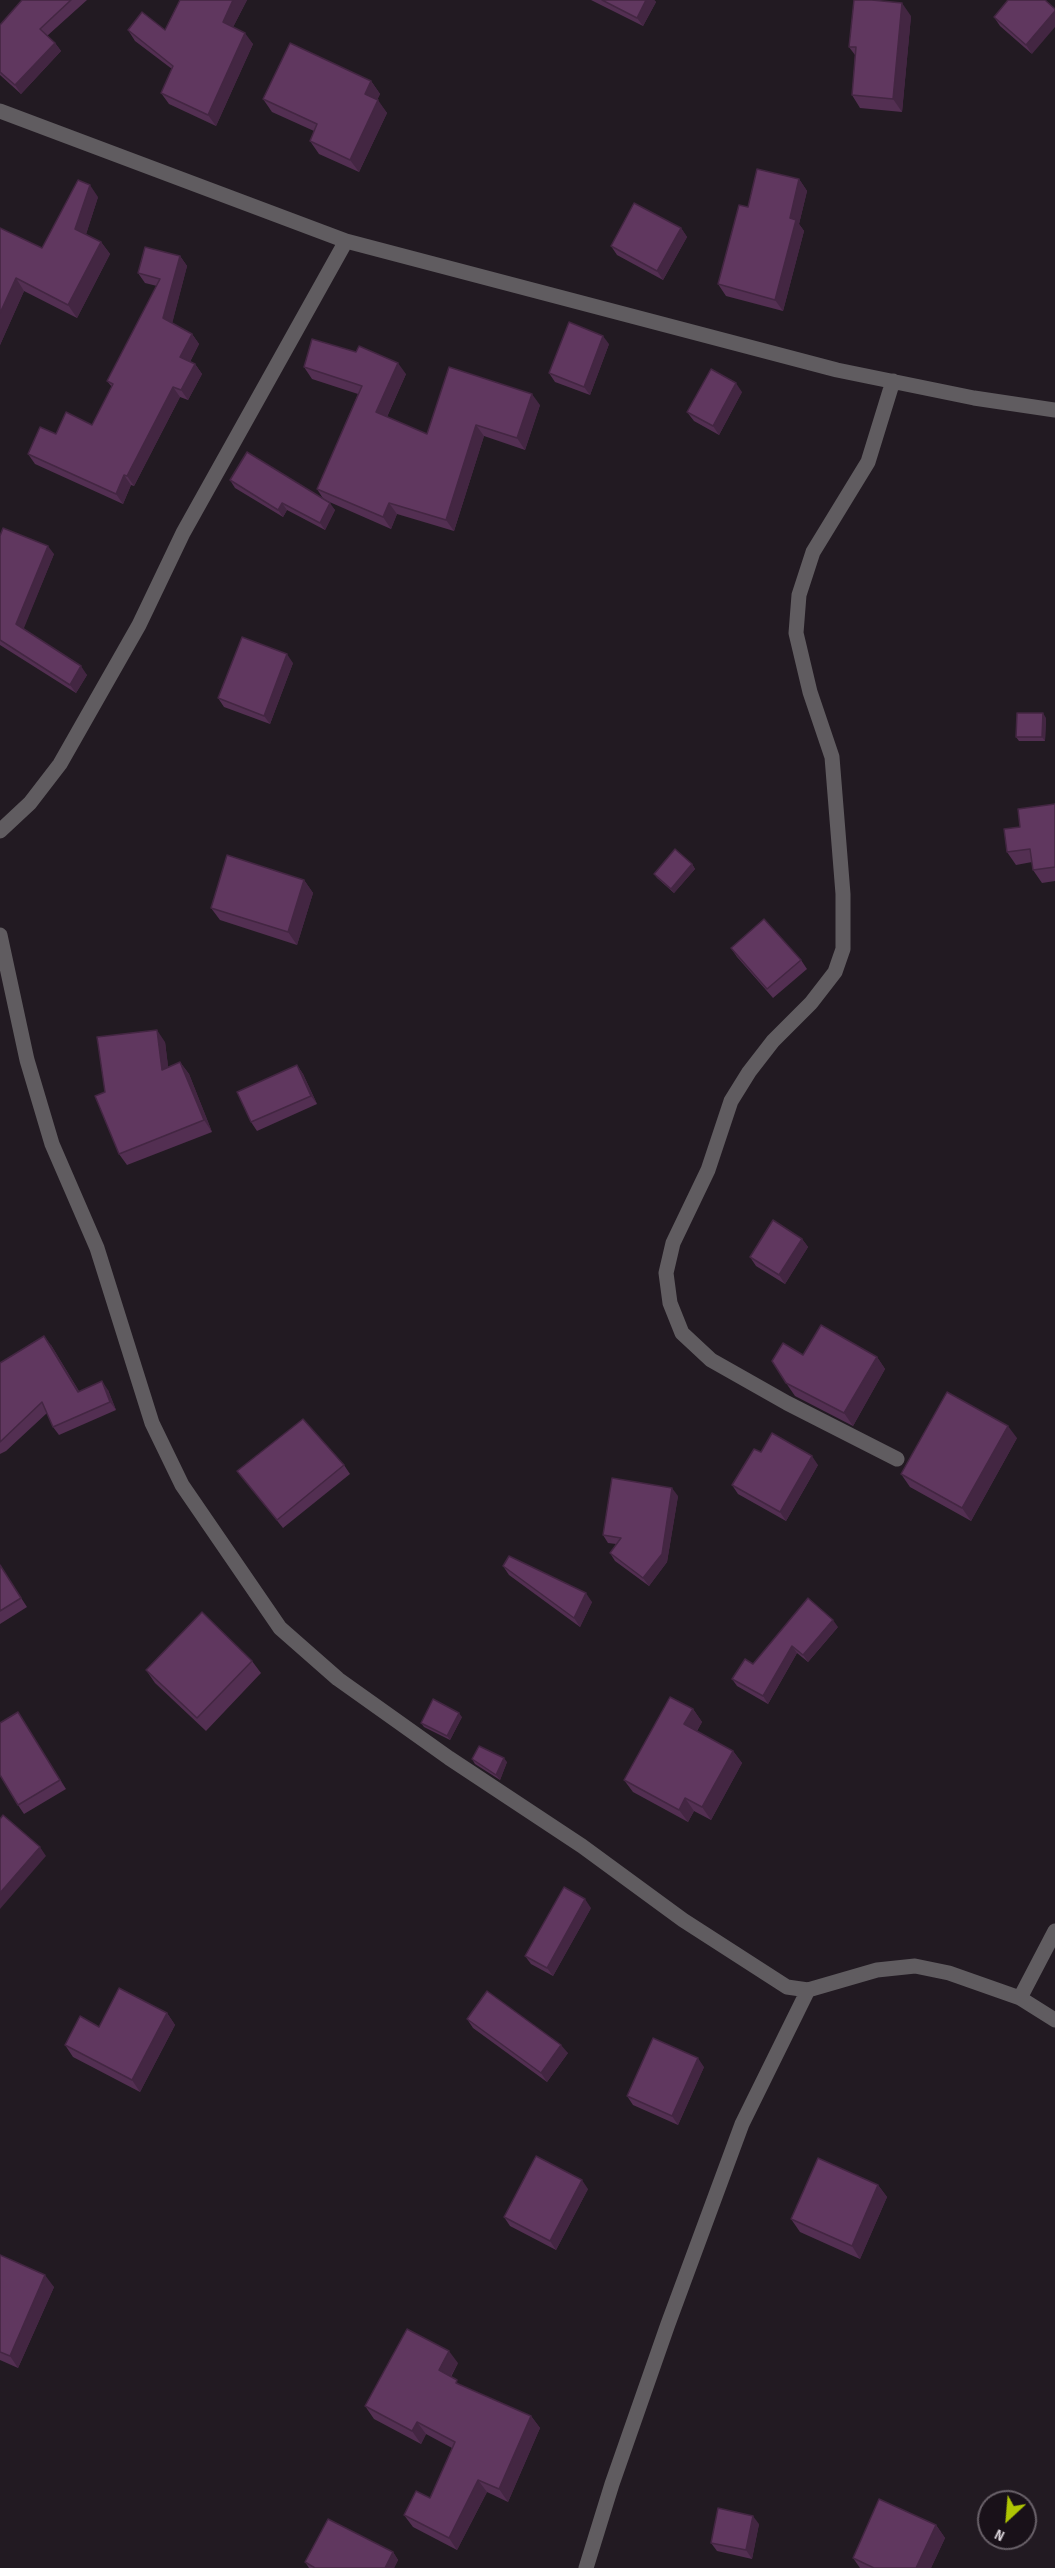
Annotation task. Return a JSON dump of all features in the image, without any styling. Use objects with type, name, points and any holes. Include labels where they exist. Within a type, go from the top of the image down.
[{"type":"street","points":[[0,111],[346,241],[837,370],[974,398],[1055,411]]},
{"type":"street","points":[[0,831],[30,803],[60,764],[139,625],[183,533],[346,241]]},
{"type":"street","points":[[893,381],[868,462],[813,552],[799,594],[796,633],[810,692],[832,757],[843,894],[843,949],[836,972],[811,1003],[773,1041],[749,1072],[731,1101],[708,1170],[673,1243],[666,1273],[670,1303],[682,1333],[711,1360],[787,1403],[897,1459]]},
{"type":"street","points":[[0,935],[27,1060],[52,1144],[97,1248],[152,1423],[182,1485],[280,1628],[338,1679],[449,1758],[582,1846],[683,1920],[788,1987],[807,1990],[877,1970],[915,1966],[949,1973],[1020,1998],[1055,2020]]},
{"type":"street","points":[[1020,1998],[1055,1931]]},
{"type":"street","points":[[586,2568],[612,2484],[664,2334],[742,2124],[807,1990]]},
{"type":"building","points":[[22,0],[71,0],[40,29],[55,43],[15,85],[0,72],[0,25]]},
{"type":"building","points":[[180,0],[233,0],[223,22],[245,33],[208,115],[161,93],[173,66],[128,30],[142,12],[165,30]]},
{"type":"building","points":[[602,0],[646,0],[637,18]]},
{"type":"building","points":[[854,0],[902,3],[893,99],[852,95],[856,47],[849,47]]},
{"type":"building","points":[[1008,0],[1045,0],[1055,9],[1026,45],[994,17]]},
{"type":"building","points":[[290,43],[371,81],[365,94],[378,100],[350,160],[310,141],[317,124],[263,99]]},
{"type":"building","points":[[757,169],[799,179],[790,218],[796,220],[775,300],[718,284],[739,205],[748,207]]},
{"type":"building","points":[[78,180],[90,185],[75,229],[101,242],[68,305],[16,278],[0,313],[0,228],[42,248]]},
{"type":"building","points":[[634,203],[681,228],[657,271],[611,246]]},
{"type":"building","points":[[145,247],[180,256],[163,318],[192,334],[180,357],[195,364],[181,390],[173,387],[127,476],[124,475],[116,494],[28,454],[40,427],[56,434],[66,412],[92,425],[113,384],[107,381],[160,279],[138,273]]},
{"type":"building","points":[[569,322],[603,336],[584,387],[549,373]]},
{"type":"building","points":[[312,339],[356,352],[359,346],[398,363],[376,412],[427,434],[449,367],[532,394],[517,438],[476,425],[446,520],[389,503],[383,517],[317,489],[362,386],[304,367]]},
{"type":"building","points":[[711,369],[736,383],[713,426],[687,412]]},
{"type":"building","points":[[247,452],[330,503],[320,523],[282,503],[278,510],[230,480]]},
{"type":"building","points":[[3,528],[48,546],[16,624],[81,666],[70,685],[0,640],[0,536]]},
{"type":"building","points":[[242,637],[287,654],[264,716],[218,698]]},
{"type":"building","points":[[1017,713],[1043,713],[1042,737],[1016,737]]},
{"type":"building","points":[[1055,804],[1055,867],[1033,870],[1030,849],[1007,852],[1004,829],[1020,827],[1018,809]]},
{"type":"building","points":[[675,849],[692,864],[671,889],[654,874]]},
{"type":"building","points":[[227,855],[304,880],[288,932],[211,908]]},
{"type":"building","points":[[764,919],[801,960],[767,989],[731,948]]},
{"type":"building","points":[[157,1030],[162,1070],[180,1062],[204,1120],[119,1154],[95,1096],[105,1092],[97,1037]]},
{"type":"building","points":[[297,1065],[311,1096],[251,1122],[237,1092]]},
{"type":"building","points":[[773,1220],[802,1239],[779,1275],[750,1257]]},
{"type":"building","points":[[821,1325],[877,1357],[844,1413],[786,1383],[772,1361],[783,1343],[803,1355]]},
{"type":"building","points":[[44,1336],[78,1392],[102,1381],[110,1402],[53,1427],[42,1402],[0,1442],[0,1363]]},
{"type":"building","points":[[947,1392],[1008,1426],[962,1508],[901,1474]]},
{"type":"building","points":[[303,1419],[344,1465],[277,1520],[237,1471]]},
{"type":"building","points":[[772,1433],[812,1456],[780,1512],[732,1485],[754,1449],[761,1452]]},
{"type":"building","points":[[612,1478],[672,1488],[662,1554],[643,1578],[610,1553],[621,1538],[603,1535]]},
{"type":"building","points":[[509,1556],[586,1593],[574,1618],[503,1566]]},
{"type":"building","points":[[0,1565],[21,1598],[0,1611]]},
{"type":"building","points":[[808,1598],[833,1620],[803,1655],[792,1646],[763,1696],[732,1679],[745,1659],[753,1664]]},
{"type":"building","points":[[202,1612],[252,1661],[197,1718],[146,1670]]},
{"type":"building","points":[[670,1697],[693,1709],[684,1724],[733,1751],[702,1807],[685,1798],[679,1810],[624,1780]]},
{"type":"building","points":[[433,1699],[459,1713],[447,1736],[421,1723]]},
{"type":"building","points":[[18,1712],[60,1780],[18,1805],[0,1775],[0,1723]]},
{"type":"building","points":[[479,1746],[504,1758],[496,1775],[472,1759]]},
{"type":"building","points":[[3,1815],[40,1847],[0,1893],[0,1819]]},
{"type":"building","points":[[564,1887],[585,1899],[547,1968],[525,1956]]},
{"type":"building","points":[[119,1988],[167,2013],[132,2080],[65,2045],[80,2016],[99,2027]]},
{"type":"building","points":[[487,1991],[561,2045],[541,2073],[467,2019]]},
{"type":"building","points":[[653,2038],[698,2058],[672,2116],[627,2096]]},
{"type":"building","points":[[536,2156],[582,2180],[550,2241],[504,2217]]},
{"type":"building","points":[[818,2158],[878,2185],[852,2246],[791,2219]]},
{"type":"building","points":[[0,2255],[45,2275],[10,2356],[0,2352]]},
{"type":"building","points":[[407,2329],[449,2351],[439,2370],[457,2380],[456,2383],[531,2416],[499,2489],[478,2480],[449,2538],[404,2515],[416,2491],[430,2498],[455,2442],[417,2422],[412,2431],[365,2406]]},
{"type":"building","points":[[879,2499],[936,2525],[916,2568],[874,2568],[853,2558]]},
{"type":"building","points":[[718,2508],[753,2516],[746,2550],[711,2543]]},
{"type":"building","points":[[328,2519],[393,2552],[385,2568],[315,2568],[305,2562]]}]
